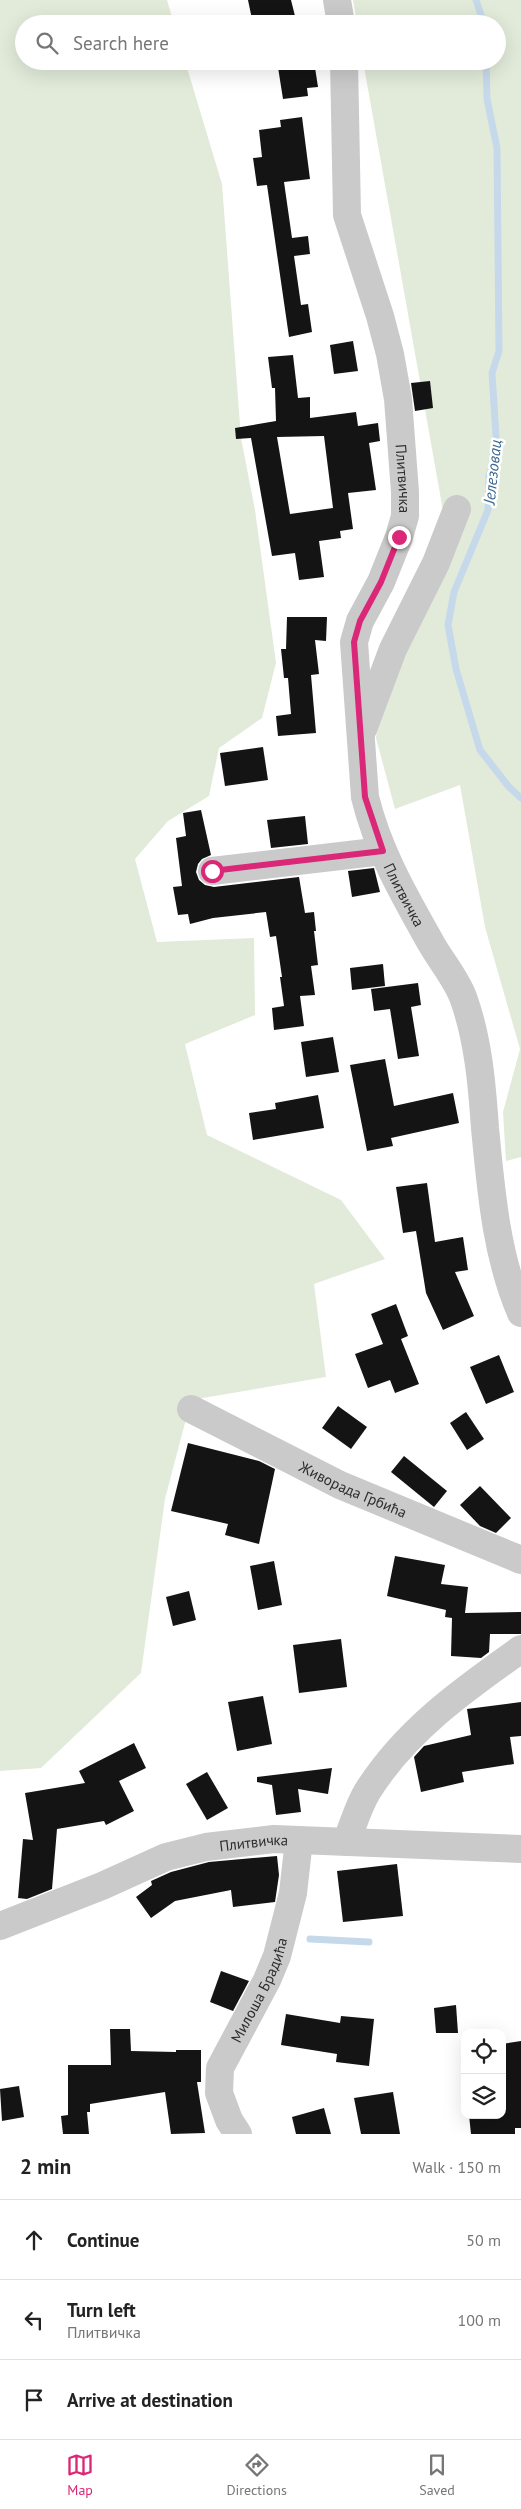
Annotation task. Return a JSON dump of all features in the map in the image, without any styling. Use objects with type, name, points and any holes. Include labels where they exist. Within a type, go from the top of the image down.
[{"type":"street","points":[[337,0],[340,15]]},
{"type":"street","name":"Плитвичка","points":[[344,70],[347,215],[378,308],[390,354],[399,407],[405,492],[405,516],[399,537],[381,582],[360,621],[354,642],[365,797],[383,851],[406,898],[462,997],[472,1030],[482,1088],[501,1251],[513,1295],[521,1313]]},
{"type":"street","points":[[360,738],[393,649],[436,563],[457,509]]},
{"type":"street","points":[[212,871],[383,851]]},
{"type":"street","name":"Живорада Грбића","points":[[191,1409],[340,1485],[521,1560]]},
{"type":"street","points":[[346,1842],[366,1794],[397,1750],[430,1717],[521,1649]]},
{"type":"street","name":"Плитвичка","points":[[0,1926],[102,1886],[166,1857],[206,1847],[245,1841],[299,1840],[521,1849]]},
{"type":"street","name":"Милоша Брадића","points":[[238,2134],[229,2120],[219,2093],[220,2068],[268,1980],[277,1956],[293,1893],[299,1840]]},
{"type":"green space","points":[[0,0],[167,0],[171,15],[15,15],[15,70],[188,70],[222,184],[241,438],[255,510],[276,663],[262,718],[219,748],[209,796],[168,821],[135,859],[157,942],[254,938],[255,1015],[185,1044],[207,1135],[341,1200],[385,1259],[314,1284],[326,1377],[191,1400],[165,1499],[141,1673],[41,1768],[0,1771]]},
{"type":"green space","points":[[353,0],[521,0],[521,1157],[506,1161],[503,1112],[520,1049],[485,927],[460,785],[395,809],[376,738],[384,648],[445,522],[365,70],[506,70],[506,15],[356,15]]},
{"type":"building","points":[[248,0],[291,0],[295,15],[251,15]]},
{"type":"building","points":[[278,70],[315,70],[318,87],[307,88],[308,96],[283,99]]},
{"type":"building","points":[[302,117],[310,179],[284,182],[292,238],[308,236],[310,254],[294,256],[301,305],[308,304],[312,332],[289,337],[267,185],[257,186],[253,158],[262,157],[259,130],[281,127],[280,120]]},
{"type":"building","points":[[353,341],[358,371],[334,374],[330,345]]},
{"type":"building","points":[[293,355],[298,398],[310,397],[310,418],[356,412],[358,426],[378,423],[380,441],[369,443],[376,490],[348,493],[353,529],[340,531],[341,538],[319,541],[324,577],[299,580],[295,553],[272,556],[251,438],[236,439],[235,428],[276,421],[275,388],[272,388],[268,357]],"holes":[[[324,436],[333,508],[290,514],[277,437]]]},
{"type":"building","points":[[430,381],[433,408],[415,411],[411,383]]},
{"type":"building","points":[[287,617],[327,617],[326,641],[315,640],[319,674],[311,675],[316,733],[278,736],[276,716],[291,714],[288,678],[284,678],[281,649],[286,649]]},
{"type":"building","points":[[263,747],[268,780],[225,786],[220,753]]},
{"type":"building","points":[[201,810],[211,855],[202,859],[198,864],[196,872],[199,880],[205,885],[214,887],[299,877],[305,913],[314,912],[318,965],[311,966],[315,995],[300,996],[304,1026],[274,1030],[272,1008],[284,1006],[276,936],[270,937],[266,912],[213,918],[190,924],[188,914],[178,915],[173,887],[182,886],[176,838],[186,836],[183,813]]},
{"type":"building","points":[[305,816],[308,844],[271,848],[267,820]]},
{"type":"building","points":[[374,868],[380,892],[352,897],[348,871]]},
{"type":"building","points":[[383,964],[385,986],[352,990],[350,968]]},
{"type":"building","points":[[418,983],[421,1005],[411,1007],[419,1056],[398,1059],[390,1009],[374,1011],[371,989]]},
{"type":"building","points":[[333,1037],[339,1072],[306,1077],[301,1042]]},
{"type":"building","points":[[385,1059],[394,1106],[453,1093],[459,1123],[391,1138],[393,1146],[367,1151],[350,1065]]},
{"type":"building","points":[[318,1095],[324,1128],[253,1140],[249,1113],[276,1109],[275,1103]]},
{"type":"building","points":[[427,1183],[435,1242],[463,1237],[468,1270],[455,1272],[474,1316],[443,1330],[426,1293],[416,1231],[403,1233],[396,1187]]},
{"type":"building","points":[[396,1304],[408,1336],[401,1339],[419,1384],[395,1393],[390,1380],[368,1388],[355,1354],[383,1344],[371,1314]]},
{"type":"building","points":[[499,1355],[514,1392],[486,1404],[470,1367]]},
{"type":"building","points":[[338,1406],[367,1427],[351,1449],[322,1428]]},
{"type":"building","points":[[466,1412],[484,1439],[467,1450],[450,1423]]},
{"type":"building","points":[[188,1443],[259,1461],[275,1469],[259,1544],[225,1535],[228,1524],[171,1511]]},
{"type":"building","points":[[404,1456],[447,1491],[434,1507],[391,1472]]},
{"type":"building","points":[[480,1486],[511,1518],[496,1533],[480,1526],[460,1505]]},
{"type":"building","points":[[395,1556],[445,1565],[441,1584],[468,1587],[465,1613],[521,1612],[521,1634],[490,1634],[489,1652],[481,1658],[451,1656],[452,1618],[445,1617],[446,1610],[387,1596]]},
{"type":"building","points":[[274,1561],[282,1605],[258,1610],[250,1566]]},
{"type":"building","points":[[189,1591],[196,1620],[173,1626],[166,1597]]},
{"type":"building","points":[[341,1639],[347,1687],[299,1693],[293,1645]]},
{"type":"building","points":[[263,1696],[272,1744],[237,1751],[228,1702]]},
{"type":"building","points":[[521,1702],[521,1736],[510,1737],[514,1764],[462,1772],[464,1782],[421,1792],[414,1757],[424,1746],[471,1735],[467,1709]]},
{"type":"building","points":[[134,1743],[146,1768],[119,1781],[134,1811],[106,1825],[104,1821],[57,1829],[52,1889],[27,1899],[18,1898],[23,1839],[33,1840],[25,1793],[85,1783],[79,1771]]},
{"type":"building","points":[[332,1768],[328,1794],[298,1789],[301,1812],[276,1815],[272,1785],[257,1782],[257,1777]]},
{"type":"building","points":[[207,1772],[228,1808],[207,1820],[186,1784]]},
{"type":"building","points":[[277,1856],[279,1875],[275,1902],[233,1907],[231,1890],[175,1901],[151,1918],[136,1897],[152,1885],[151,1881],[171,1872],[209,1862]]},
{"type":"building","points":[[397,1864],[403,1916],[343,1922],[337,1871]]},
{"type":"building","points":[[221,1971],[249,1981],[233,2011],[210,2002]]},
{"type":"building","points":[[456,2005],[458,2033],[436,2033],[434,2008]]},
{"type":"building","points":[[286,2014],[340,2023],[341,2016],[374,2019],[369,2066],[336,2062],[337,2054],[281,2045]]},
{"type":"building","points":[[110,2029],[130,2029],[131,2051],[176,2052],[176,2050],[201,2050],[201,2082],[197,2082],[205,2133],[171,2134],[165,2092],[90,2104],[90,2112],[87,2112],[89,2134],[63,2134],[61,2116],[68,2115],[68,2065],[111,2065]]},
{"type":"building","points":[[521,2041],[521,2128],[515,2128],[515,2134],[471,2134],[469,2119],[506,2119],[506,2043]]},
{"type":"building","points":[[19,2086],[24,2117],[2,2121],[0,2089]]},
{"type":"building","points":[[393,2092],[400,2134],[361,2134],[354,2098]]},
{"type":"building","points":[[324,2108],[331,2134],[296,2134],[292,2117]]},
{"type":"waterway","name":"Јелезовац","points":[[476,0],[481,15]]},
{"type":"waterway","name":"Јелезовац","points":[[486,70],[487,99],[497,148],[499,351],[492,373],[497,452],[489,476],[488,510],[454,592],[448,625],[456,669],[480,750],[509,787],[521,798]]},
{"type":"waterway","points":[[310,1939],[369,1942]]},
{"type":"route","points":[[212,871],[383,851],[365,797],[354,642],[360,621],[381,582],[399,537]]}]
